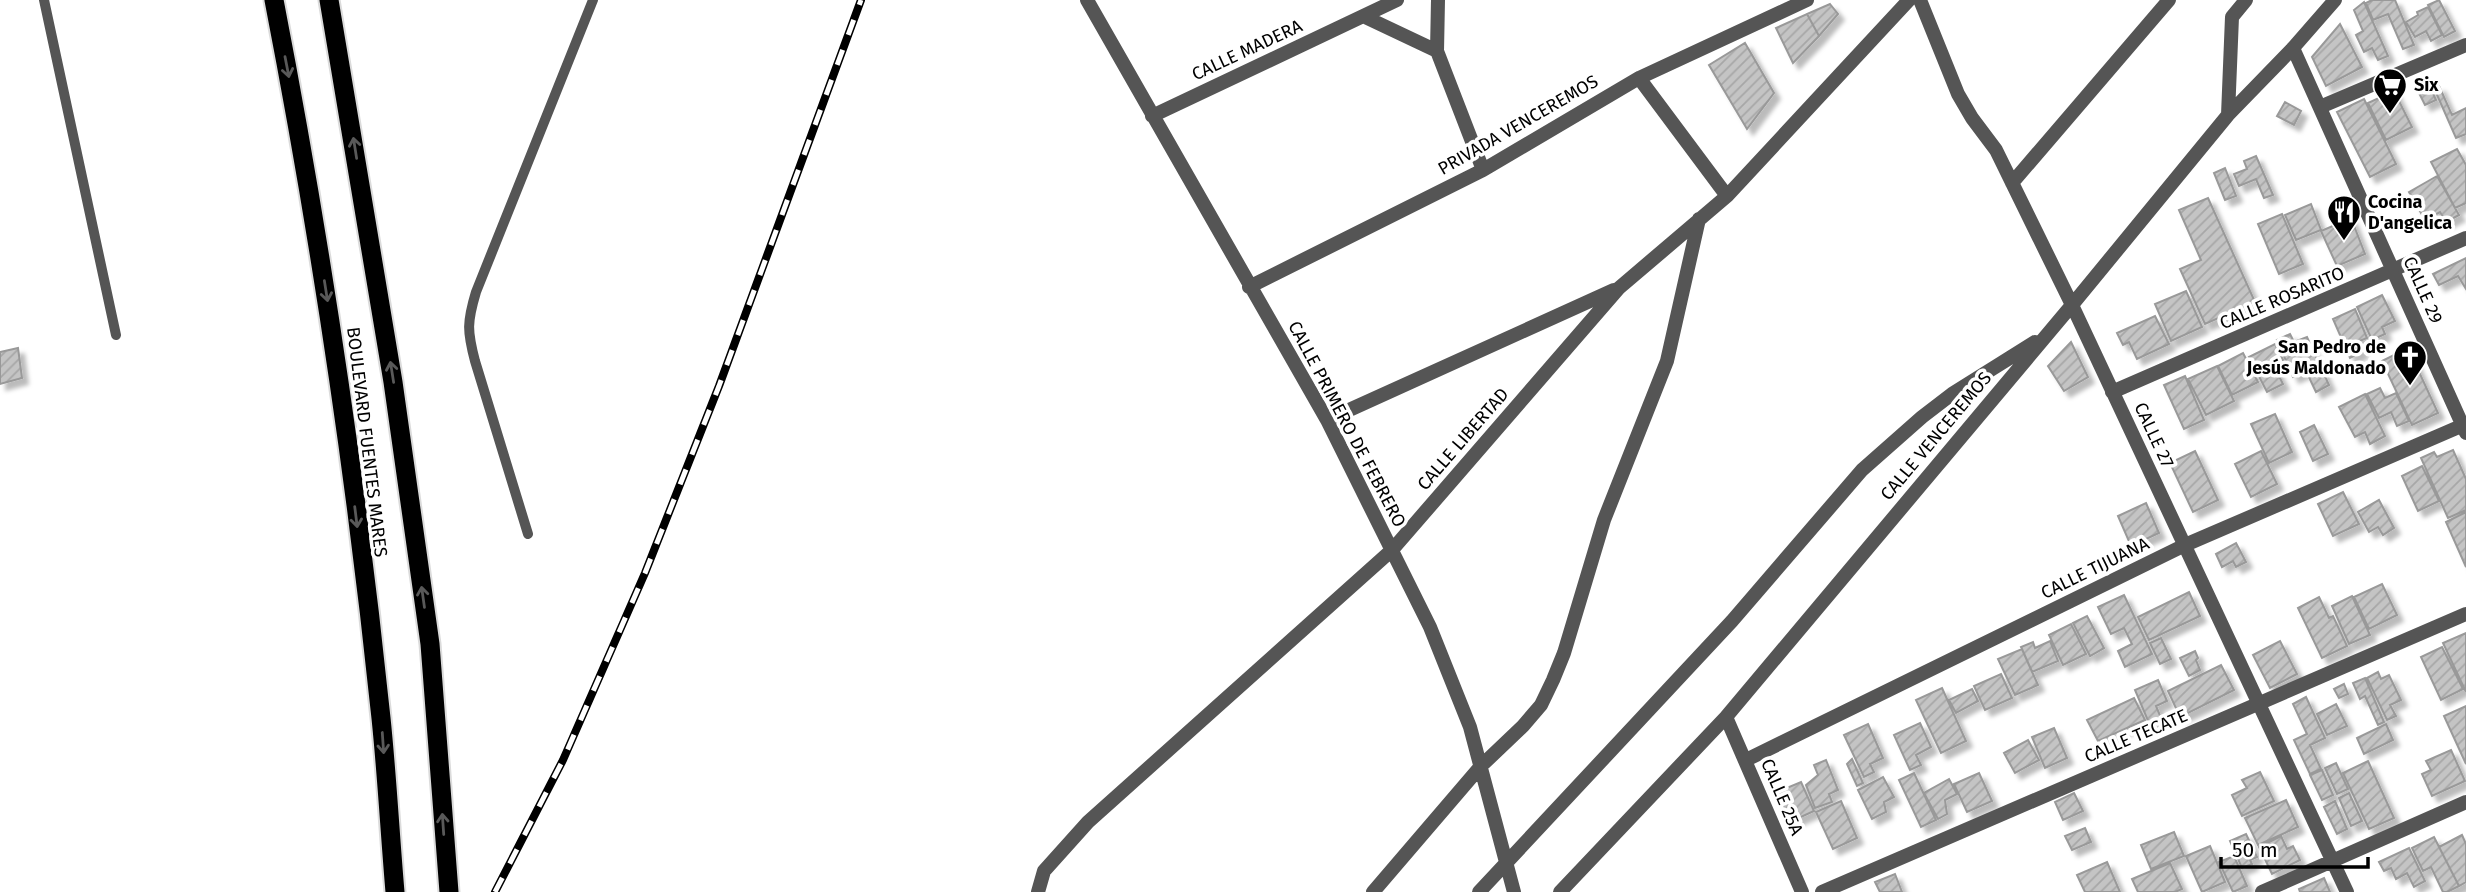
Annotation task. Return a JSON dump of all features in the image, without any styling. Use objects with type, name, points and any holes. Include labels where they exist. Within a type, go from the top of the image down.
[{"type":"highway","name":"BOULEVARD FUENTES MARES","points":[[274,0],[305,161],[331,323],[381,718],[395,892]]},
{"type":"highway","name":"BOULEVARD FUENTES MARES","points":[[329,0],[393,382],[430,644],[449,892]]},
{"type":"street","name":"CALLE PRIMERO DE FEBRERO","points":[[1087,0],[1327,420],[1430,627],[1471,727],[1514,892]]},
{"type":"street","name":"CALLE MADERA","points":[[1152,116],[1397,0]]},
{"type":"street","points":[[1438,0],[1437,51],[1483,170]]},
{"type":"street","name":"PRIVADA VENCEREMOS","points":[[1250,287],[1483,170],[1639,78],[1807,0]]},
{"type":"street","name":"CALLE LIBERTAD","points":[[1038,892],[1044,871],[1088,822],[1392,550],[1619,288],[1727,195],[1909,0]]},
{"type":"street","name":"CALLE 27","points":[[1920,0],[1958,94],[1996,150],[2072,305],[2347,892]]},
{"type":"street","points":[[2012,183],[2169,0]]},
{"type":"street","points":[[2228,114],[2234,0]]},
{"type":"street","points":[[2232,17],[2246,0]]},
{"type":"street","name":"CALLE VENCEREMOS","points":[[1560,892],[1726,717],[2072,305],[2228,114],[2336,0]]},
{"type":"street","points":[[1363,16],[1437,51]]},
{"type":"street","points":[[2320,107],[2466,45]]},
{"type":"street","name":"CALLE 29","points":[[2293,48],[2465,427]]},
{"type":"street","points":[[1639,78],[1727,195]]},
{"type":"street","points":[[1373,892],[1481,766],[1504,746],[1541,705],[1564,653],[1604,520],[1667,361],[1699,219]]},
{"type":"street","name":"CALLE ROSARITO","points":[[2112,392],[2466,238]]},
{"type":"street","points":[[1327,420],[1619,288]]},
{"type":"street","points":[[1479,892],[1732,621],[1862,470],[1952,394],[2047,334]]},
{"type":"street","name":"CALLE TIJUANA","points":[[1746,760],[2185,545],[2465,427]]},
{"type":"street","name":"CALLE TECATE","points":[[1822,892],[2466,614]]},
{"type":"street","name":"CALLE 25A","points":[[1726,717],[1802,892]]},
{"type":"street","points":[[2262,892],[2466,802]]},
{"type":"lane","points":[[44,0],[116,335]]},
{"type":"lane","points":[[528,534],[475,361],[468,320],[476,292],[593,0]]},
{"type":"building","points":[[2372,0],[2395,0],[2414,45],[2403,49],[2388,14],[2373,20],[2366,3]]},
{"type":"building","points":[[2439,0],[2455,31],[2444,37],[2428,5]]},
{"type":"building","points":[[2364,2],[2388,56],[2378,60],[2372,48],[2364,52],[2356,35],[2363,31],[2354,10]]},
{"type":"building","points":[[1830,4],[1838,14],[1819,36],[1807,14]]},
{"type":"building","points":[[2428,7],[2442,35],[2431,41],[2426,31],[2415,37],[2406,22]]},
{"type":"building","points":[[1807,14],[1819,36],[1793,63],[1776,28]]},
{"type":"building","points":[[2340,24],[2362,67],[2326,86],[2312,57]]},
{"type":"building","points":[[1745,43],[1774,93],[1747,129],[1709,65]]},
{"type":"building","points":[[2427,80],[2436,100],[2425,105],[2415,85]]},
{"type":"building","points":[[2439,86],[2452,115],[2466,108],[2466,134],[2456,138],[2434,88]]},
{"type":"building","name":"Six","points":[[2394,91],[2412,127],[2386,140],[2368,103]]},
{"type":"building","points":[[2364,99],[2396,164],[2370,177],[2337,112]]},
{"type":"building","points":[[2285,102],[2301,111],[2294,125],[2277,116]]},
{"type":"building","points":[[2457,149],[2466,165],[2466,203],[2455,208],[2431,162]]},
{"type":"building","points":[[2256,156],[2273,195],[2264,198],[2256,179],[2239,186],[2234,174],[2247,169],[2244,161]]},
{"type":"building","points":[[2225,168],[2236,196],[2225,200],[2214,173]]},
{"type":"building","points":[[2437,176],[2459,215],[2446,222],[2440,212],[2425,220],[2409,192]]},
{"type":"building","points":[[2208,198],[2255,302],[2205,324],[2180,269],[2201,260],[2179,210]]},
{"type":"building","points":[[2311,204],[2321,230],[2296,240],[2285,215]]},
{"type":"building","points":[[2282,214],[2303,264],[2279,274],[2258,224]]},
{"type":"building","name":"Cocina D'angelica","points":[[2351,218],[2365,254],[2337,266],[2321,231]]},
{"type":"building","points":[[2466,258],[2466,289],[2458,276],[2439,285],[2433,274]]},
{"type":"building","points":[[2186,291],[2202,327],[2171,341],[2155,304]]},
{"type":"building","points":[[2382,295],[2395,321],[2382,327],[2385,334],[2372,340],[2357,307]]},
{"type":"building","points":[[2355,309],[2367,338],[2357,342],[2362,352],[2350,358],[2333,319]]},
{"type":"building","points":[[2155,316],[2169,344],[2137,359],[2129,342],[2123,345],[2117,333]]},
{"type":"building","points":[[2290,334],[2294,342],[2307,337],[2329,385],[2316,392],[2306,371],[2293,377],[2277,340]]},
{"type":"building","points":[[2071,342],[2088,377],[2064,391],[2048,366]]},
{"type":"building","points":[[2275,344],[2285,364],[2275,368],[2283,384],[2267,392],[2249,357]]},
{"type":"building","points":[[18,348],[22,378],[0,384],[0,352]]},
{"type":"building","name":"San Pedro de Jesús Maldonado","points":[[2408,348],[2438,413],[2412,425],[2382,361]]},
{"type":"building","points":[[2243,353],[2258,382],[2232,395],[2218,366]]},
{"type":"building","points":[[2217,366],[2234,401],[2206,415],[2188,379]]},
{"type":"building","points":[[2185,376],[2204,420],[2184,429],[2164,385]]},
{"type":"building","points":[[2380,388],[2385,398],[2396,393],[2409,421],[2397,426],[2391,412],[2379,418],[2367,394]]},
{"type":"building","points":[[2365,394],[2385,436],[2370,444],[2365,432],[2355,437],[2339,407]]},
{"type":"building","points":[[2275,414],[2292,452],[2269,463],[2251,424]]},
{"type":"building","points":[[2314,425],[2328,454],[2313,461],[2300,432]]},
{"type":"building","points":[[2453,450],[2466,479],[2466,510],[2448,518],[2421,458],[2434,452],[2437,457]]},
{"type":"building","points":[[2195,451],[2218,500],[2193,512],[2170,463]]},
{"type":"building","points":[[2261,451],[2277,484],[2251,497],[2235,464]]},
{"type":"building","points":[[2422,466],[2439,501],[2418,511],[2402,476]]},
{"type":"building","points":[[2343,492],[2359,524],[2333,536],[2318,504]]},
{"type":"building","points":[[2379,500],[2394,528],[2383,535],[2378,527],[2369,532],[2358,512]]},
{"type":"building","points":[[2146,503],[2159,533],[2131,546],[2118,516]]},
{"type":"building","points":[[2466,512],[2466,567],[2446,522]]},
{"type":"building","points":[[2236,543],[2246,562],[2236,567],[2233,561],[2222,567],[2216,554]]},
{"type":"building","points":[[2382,584],[2397,615],[2369,629],[2354,597]]},
{"type":"building","points":[[2189,592],[2200,616],[2149,640],[2138,617]]},
{"type":"building","points":[[2124,595],[2152,654],[2125,667],[2118,651],[2132,644],[2124,628],[2111,634],[2098,607]]},
{"type":"building","points":[[2352,596],[2370,635],[2349,644],[2332,606]]},
{"type":"building","points":[[2319,597],[2329,618],[2333,616],[2347,646],[2322,658],[2298,608]]},
{"type":"building","points":[[2087,616],[2104,648],[2090,656],[2073,623]]},
{"type":"building","points":[[2071,624],[2086,654],[2063,665],[2049,635]]},
{"type":"building","points":[[2466,633],[2466,692],[2443,643]]},
{"type":"building","points":[[2161,638],[2171,659],[2160,664],[2150,643]]},
{"type":"building","points":[[2050,641],[2058,661],[2032,672],[2021,647],[2033,642],[2035,648]]},
{"type":"building","points":[[2280,641],[2297,674],[2270,688],[2253,655]]},
{"type":"building","points":[[2442,647],[2463,689],[2441,700],[2421,657]]},
{"type":"building","points":[[2022,649],[2038,685],[2015,695],[1998,659]]},
{"type":"building","points":[[2195,651],[2200,670],[2189,676],[2180,658]]},
{"type":"building","points":[[2221,665],[2234,690],[2180,717],[2168,691]]},
{"type":"building","points":[[2378,672],[2381,679],[2389,675],[2401,700],[2390,705],[2396,716],[2387,720],[2367,678]]},
{"type":"building","points":[[2001,674],[2012,698],[1985,710],[1974,686]]},
{"type":"building","points":[[2365,678],[2384,722],[2378,725],[2365,696],[2360,699],[2353,683]]},
{"type":"building","points":[[2158,680],[2167,701],[2156,706],[2161,718],[2149,723],[2135,690]]},
{"type":"building","points":[[2344,684],[2348,694],[2339,698],[2334,689]]},
{"type":"building","points":[[1942,688],[1966,741],[1941,753],[1916,700]]},
{"type":"building","points":[[1972,689],[1978,701],[1956,713],[1949,700]]},
{"type":"building","points":[[2306,697],[2325,738],[2310,745],[2321,769],[2310,774],[2294,740],[2307,734],[2293,704]]},
{"type":"building","points":[[2134,698],[2145,720],[2098,741],[2087,720]]},
{"type":"building","points":[[2336,704],[2347,726],[2327,735],[2317,714]]},
{"type":"building","points":[[2466,706],[2466,764],[2444,716]]},
{"type":"building","points":[[1920,723],[1931,747],[1916,755],[1921,765],[1910,770],[1894,735]]},
{"type":"building","points":[[1868,724],[1883,758],[1870,764],[1874,772],[1864,777],[1844,735]]},
{"type":"building","points":[[2386,724],[2393,740],[2364,754],[2357,738]]},
{"type":"building","points":[[2054,728],[2067,758],[2045,768],[2032,737]]},
{"type":"building","points":[[2028,740],[2039,760],[2015,773],[2004,753]]},
{"type":"building","points":[[2451,750],[2465,781],[2432,796],[2422,774],[2431,770],[2426,761]]},
{"type":"building","points":[[1852,759],[1863,783],[1857,786],[1847,764]]},
{"type":"building","points":[[1826,760],[1838,790],[1829,794],[1832,802],[1815,808],[1806,785],[1818,775],[1814,765]]},
{"type":"building","points":[[2368,761],[2394,818],[2369,829],[2343,773]]},
{"type":"building","points":[[2336,763],[2348,789],[2337,794],[2325,768]]},
{"type":"building","points":[[2322,770],[2333,795],[2322,800],[2310,775]]},
{"type":"building","points":[[2260,772],[2274,801],[2242,816],[2232,795],[2247,788],[2242,780]]},
{"type":"building","points":[[1914,773],[1936,820],[1921,827],[1899,780]]},
{"type":"building","points":[[1979,773],[1992,801],[1967,812],[1954,784]]},
{"type":"building","points":[[1883,777],[1894,797],[1884,802],[1886,812],[1872,819],[1858,790]]},
{"type":"building","points":[[1949,779],[1957,794],[1945,800],[1947,814],[1938,819],[1924,793]]},
{"type":"building","points":[[1801,782],[1814,811],[1790,822],[1777,792]]},
{"type":"building","points":[[2074,793],[2083,811],[2063,820],[2055,802]]},
{"type":"building","points":[[2349,793],[2362,821],[2351,826],[2339,798]]},
{"type":"building","points":[[2286,800],[2298,827],[2258,845],[2245,818]]},
{"type":"building","points":[[1841,801],[1857,838],[1833,849],[1816,812]]},
{"type":"building","points":[[2335,801],[2347,829],[2337,834],[2324,807]]},
{"type":"building","points":[[2085,828],[2091,842],[2072,850],[2065,836]]},
{"type":"building","points":[[2174,832],[2184,856],[2151,869],[2141,845]]},
{"type":"building","points":[[2246,834],[2257,857],[2250,860],[2252,864],[2242,868],[2230,841]]},
{"type":"building","points":[[2462,835],[2466,844],[2466,882],[2459,886],[2439,847]]},
{"type":"building","points":[[2281,836],[2287,849],[2293,846],[2300,860],[2272,874],[2259,847]]},
{"type":"building","points":[[2434,837],[2459,886],[2447,892],[2443,892],[2431,867],[2423,871],[2412,848]]},
{"type":"building","points":[[2210,846],[2225,882],[2202,892],[2186,856]]},
{"type":"building","points":[[2409,848],[2425,881],[2414,887],[2407,873],[2396,879],[2391,868],[2384,871],[2379,862]]},
{"type":"building","points":[[2234,856],[2247,886],[2233,892],[2219,862]]},
{"type":"building","points":[[2107,862],[2120,892],[2085,892],[2077,875]]},
{"type":"building","points":[[2170,863],[2182,889],[2175,892],[2138,892],[2132,879]]},
{"type":"building","points":[[1895,874],[1902,892],[1880,892],[1875,882]]},
{"type":"building","points":[[2324,878],[2330,892],[2300,892],[2299,889]]},
{"type":"railway","points":[[495,892],[563,760],[645,573],[719,386],[861,0]]},
{"type":"place","name":"Six","points":[[2390,115]]},
{"type":"place","name":"Cocina D'angelica","points":[[2344,242]]},
{"type":"place","name":"San Pedro de Jesús Maldonado","points":[[2410,387]]}]
